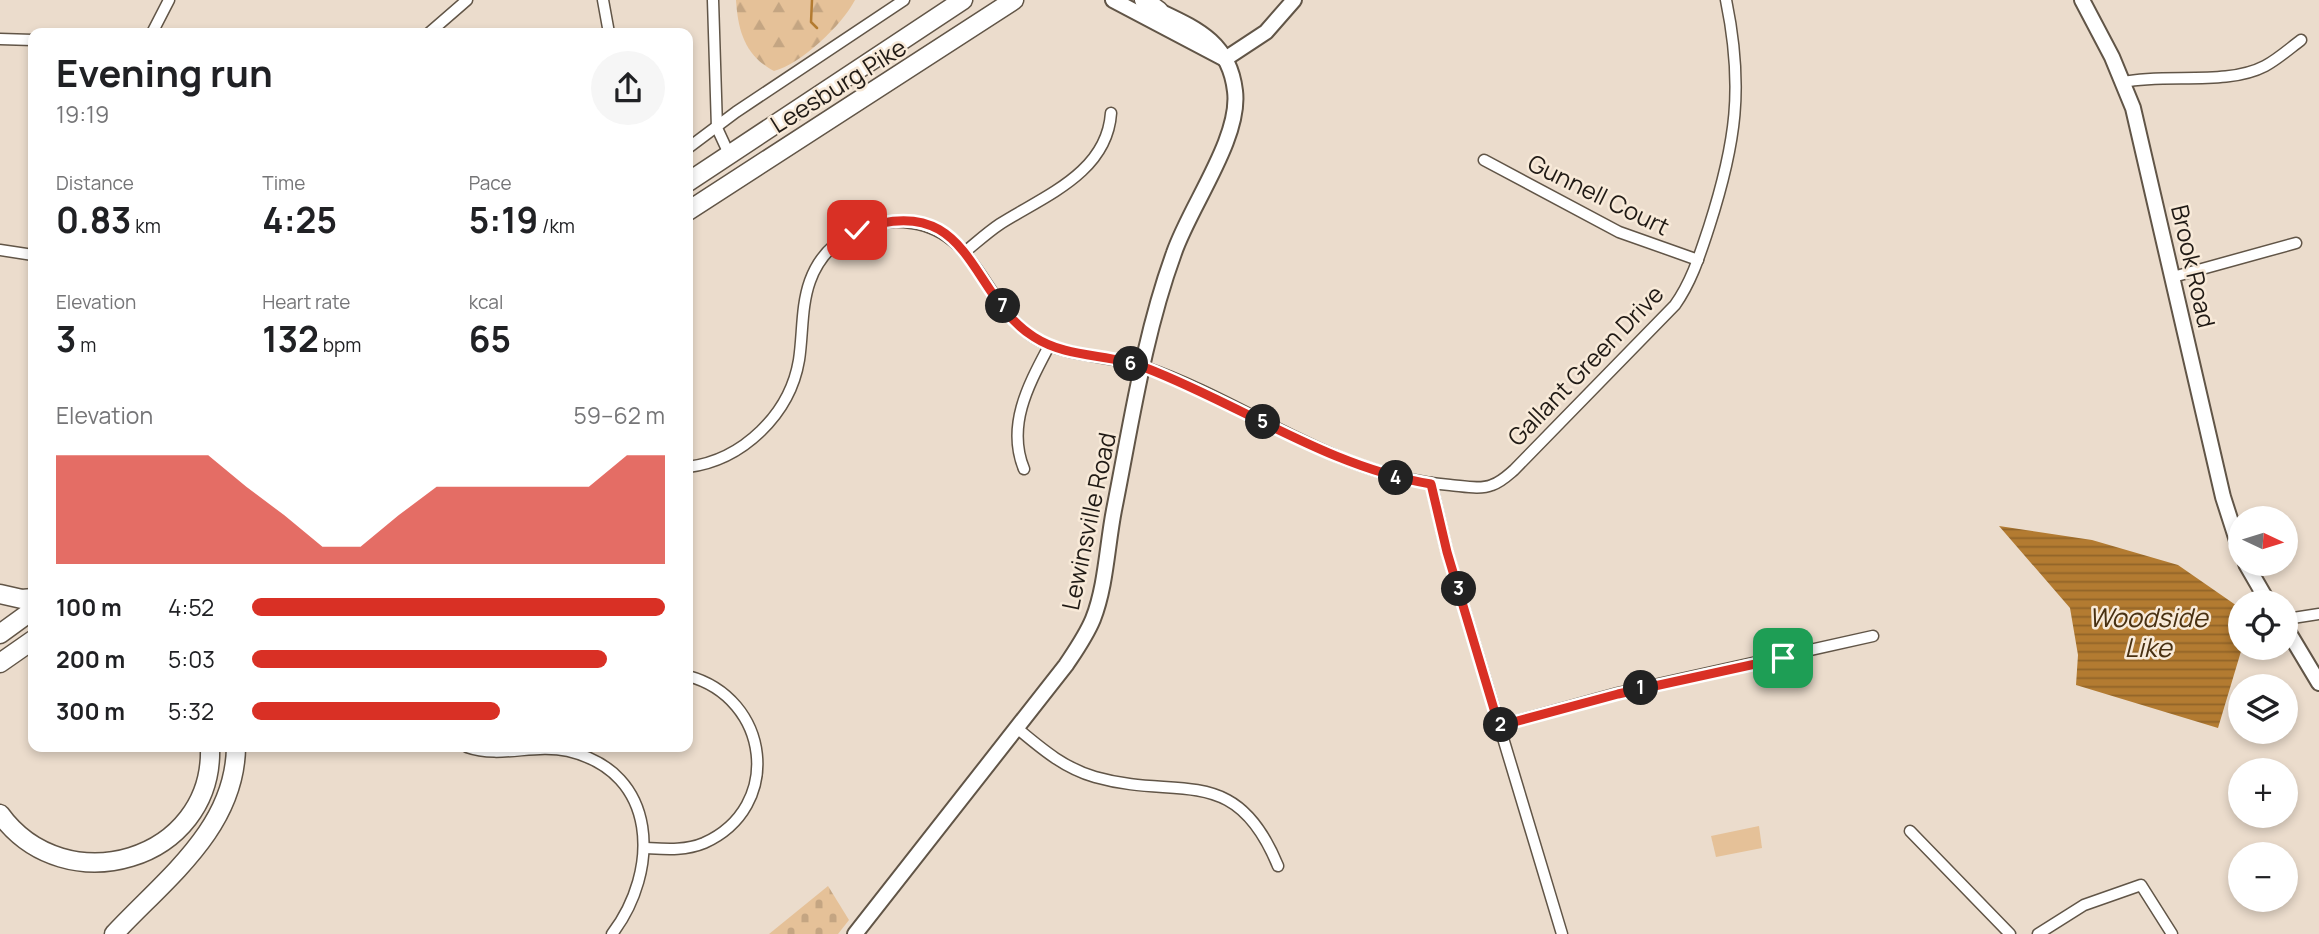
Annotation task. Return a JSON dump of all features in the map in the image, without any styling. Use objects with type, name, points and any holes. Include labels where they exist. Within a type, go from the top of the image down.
[{"type":"highway","name":"Leesburg Pike","points":[[693,179],[963,0]]},
{"type":"highway","name":"Leesburg Pike","points":[[693,208],[1014,0]]},
{"type":"highway","points":[[0,594],[13,598],[28,598]]},
{"type":"highway","points":[[0,634],[28,614]]},
{"type":"highway","points":[[0,665],[28,644]]},
{"type":"highway","points":[[0,665],[28,655]]},
{"type":"highway","points":[[0,814],[23,837],[57,857],[97,863],[137,856],[165,841],[190,815],[207,779],[210,752]]},
{"type":"highway","points":[[114,934],[196,848],[215,823],[232,787],[236,752]]},
{"type":"main road","points":[[1113,0],[1225,59],[1266,32],[1294,0]]},
{"type":"main road","name":"Lewinsville Road","points":[[855,934],[1018,729],[1066,665],[1093,619],[1101,590],[1109,535],[1143,366],[1178,242],[1233,124],[1235,91],[1218,46],[1208,37],[1152,5],[1137,0]]},
{"type":"main road","name":"Brook Road","points":[[2082,0],[2133,108],[2228,513]]},
{"type":"main road","points":[[2298,648],[2319,683]]},
{"type":"street","points":[[155,28],[169,0]]},
{"type":"street","points":[[435,28],[467,0]]},
{"type":"street","points":[[603,0],[607,28]]},
{"type":"street","points":[[713,0],[717,128],[729,154]]},
{"type":"street","points":[[693,145],[736,112],[904,0]]},
{"type":"street","name":"Gallant Green Drive","points":[[1049,346],[1143,366],[1355,465],[1397,478],[1431,484],[1488,487],[1506,477],[1675,305],[1688,285],[1727,170],[1736,115],[1736,60],[1726,0]]},
{"type":"street","points":[[0,39],[28,40]]},
{"type":"street","points":[[2123,82],[2142,78],[2252,72],[2277,59],[2301,40]]},
{"type":"street","points":[[966,251],[998,225],[1047,197],[1079,173],[1102,147],[1110,126],[1111,113]]},
{"type":"street","name":"Gunnell Court","points":[[1484,160],[1619,232],[1698,260]]},
{"type":"street","points":[[693,466],[711,462],[742,446],[778,412],[793,383],[799,361],[810,280],[822,258],[842,239],[872,225],[901,221],[930,227],[966,251],[1009,315],[1032,336],[1049,346],[1028,389],[1018,418],[1018,446],[1024,469]]},
{"type":"street","points":[[2173,277],[2296,243]]},
{"type":"street","points":[[0,250],[28,255]]},
{"type":"street","points":[[1431,484],[1447,552],[1562,934]]},
{"type":"street","points":[[2298,617],[2319,614]]},
{"type":"street","points":[[1499,726],[1618,694],[1873,636]]},
{"type":"street","points":[[645,848],[687,848],[715,837],[738,817],[746,805],[756,778],[756,748],[745,717],[718,688],[693,678]]},
{"type":"street","points":[[1018,729],[1049,755],[1080,773],[1116,781],[1191,788],[1220,796],[1255,822],[1278,866]]},
{"type":"street","points":[[571,752],[594,761],[620,781],[632,798],[640,818],[645,848],[638,890],[612,934]]},
{"type":"street","points":[[1910,831],[2010,934]]},
{"type":"street","points":[[2038,934],[2084,905],[2141,885],[2172,934]]},
{"type":"green space","points":[[736,0],[855,0],[841,21],[820,42],[785,67],[774,71],[756,58],[745,41]]},
{"type":"green space","points":[[1759,826],[1762,848],[1716,857],[1711,836]]},
{"type":"green space","points":[[828,886],[849,920],[838,934],[769,934]]},
{"type":"water","name":"Woodside Like","points":[[1999,526],[2092,540],[2178,565],[2228,600],[2228,660],[2238,660],[2234,674],[2228,674],[2228,695],[2218,728],[2076,685],[2078,655],[2070,608]]},
{"type":"waterway","points":[[812,0],[811,22],[817,28]]},
{"type":"route","points":[[857,230],[901,221],[930,227],[966,251],[1009,315],[1032,336],[1049,346],[1143,366],[1355,465],[1380,474],[1431,484],[1447,552],[1499,726],[1618,694],[1783,658]]}]
